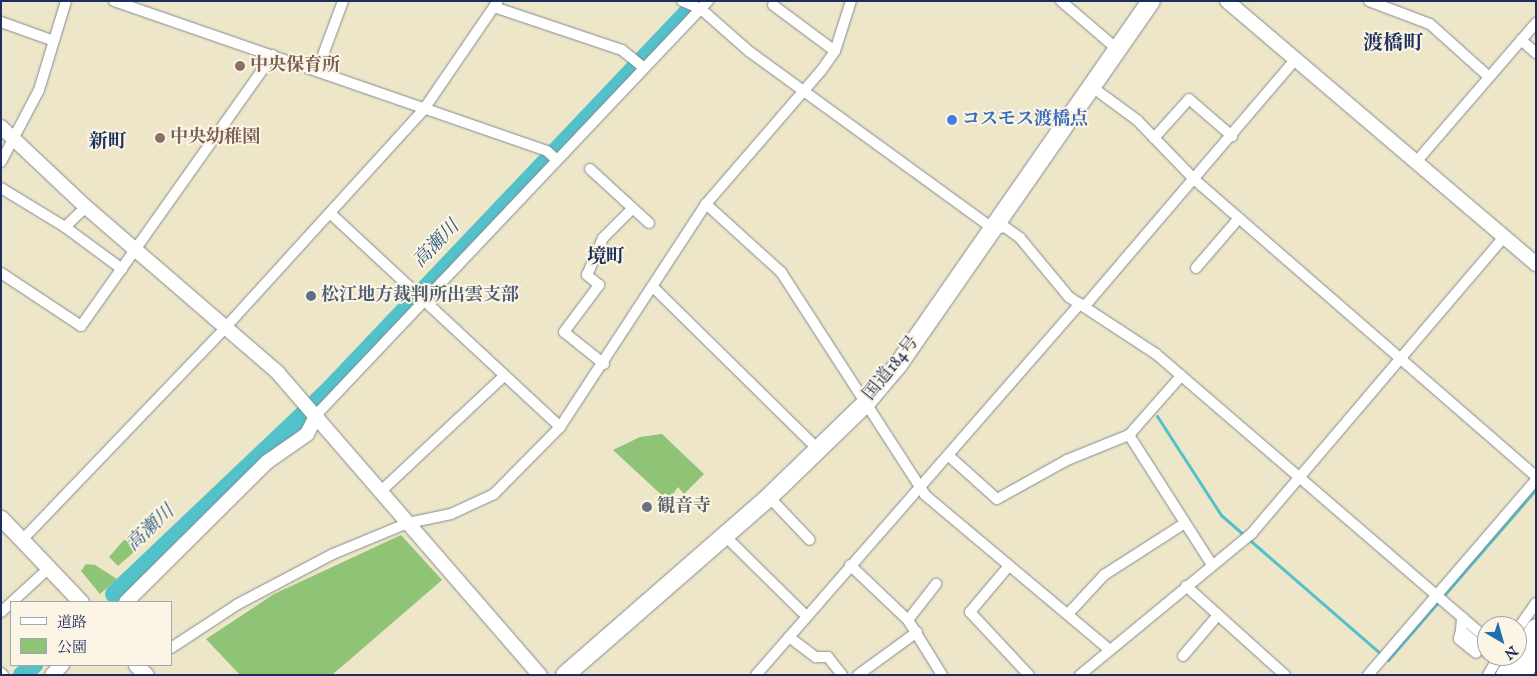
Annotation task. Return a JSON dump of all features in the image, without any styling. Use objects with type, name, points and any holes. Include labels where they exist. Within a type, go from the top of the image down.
[{"type":"highway","name":"国道184号","points":[[565,675],[725,536],[820,450],[866,403],[898,365],[994,229],[1150,1]]},
{"type":"highway","points":[[1505,675],[1536,628]]},
{"type":"highway","points":[[1522,675],[1535,656]]},
{"type":"main road","points":[[1,518],[80,601]]},
{"type":"street","points":[[1,162],[39,90],[66,1]]},
{"type":"street","points":[[114,1],[547,151],[557,160]]},
{"type":"street","points":[[317,71],[343,1]]},
{"type":"street","points":[[682,1],[705,5],[750,52],[994,229],[1005,227],[1020,238],[1059,288],[1082,305],[1144,344],[1477,631]]},
{"type":"street","points":[[172,647],[273,585],[334,554],[408,524],[451,514],[494,494],[560,427],[654,288],[706,204],[835,51],[851,1]]},
{"type":"street","points":[[1061,1],[1116,50]]},
{"type":"street","points":[[1228,1],[1536,264]]},
{"type":"street","points":[[1369,1],[1392,5],[1430,24],[1489,77]]},
{"type":"street","points":[[22,539],[226,328],[424,109],[496,4],[622,50],[644,68]]},
{"type":"street","points":[[127,601],[267,462],[307,434],[318,414],[427,301],[557,160],[705,5]]},
{"type":"street","points":[[773,5],[835,51]]},
{"type":"street","points":[[1,22],[54,41]]},
{"type":"street","points":[[1416,162],[1536,23]]},
{"type":"street","points":[[1521,40],[1536,53]]},
{"type":"street","points":[[1,274],[81,326],[273,55]]},
{"type":"street","points":[[756,675],[850,565],[921,489],[1082,305],[1195,180],[1296,59]]},
{"type":"street","points":[[1092,86],[1154,138],[1195,180],[1536,476]]},
{"type":"street","points":[[1154,138],[1189,99],[1232,136]]},
{"type":"street","points":[[1,127],[86,207],[226,328],[318,414],[380,492],[540,675]]},
{"type":"street","points":[[590,168],[650,223]]},
{"type":"street","points":[[1,188],[65,227],[122,269]]},
{"type":"street","points":[[706,204],[781,272],[921,489],[1008,567],[1110,650]]},
{"type":"street","points":[[65,227],[86,207]]},
{"type":"street","points":[[604,364],[564,332],[599,285],[587,275],[603,238],[632,208]]},
{"type":"street","points":[[330,213],[427,301],[560,427]]},
{"type":"street","points":[[1196,268],[1239,218]]},
{"type":"street","points":[[1080,675],[1252,533],[1504,237]]},
{"type":"street","points":[[654,288],[820,450]]},
{"type":"street","points":[[380,492],[504,376]]},
{"type":"street","points":[[949,456],[997,499],[1067,460],[1129,435],[1181,376]]},
{"type":"street","points":[[1129,435],[1212,565]]},
{"type":"street","points":[[1368,675],[1536,480]]},
{"type":"street","points":[[768,497],[810,540]]},
{"type":"street","points":[[1068,614],[1104,575],[1185,523]]},
{"type":"street","points":[[725,536],[806,616]]},
{"type":"street","points":[[850,565],[908,620],[942,675]]},
{"type":"street","points":[[1008,567],[970,612],[1029,675]]},
{"type":"street","points":[[12,601],[49,568]]},
{"type":"street","points":[[908,620],[936,584]]},
{"type":"street","points":[[1186,586],[1285,675]]},
{"type":"street","points":[[1527,616],[1536,603]]},
{"type":"street","points":[[1183,656],[1218,615]]},
{"type":"street","points":[[1462,617],[1459,639],[1476,653]]},
{"type":"street","points":[[1461,630],[1477,644]]},
{"type":"street","points":[[858,675],[916,632]]},
{"type":"street","points":[[789,637],[816,657],[828,657],[842,675]]},
{"type":"street","points":[[52,675],[61,666]]},
{"type":"green space","points":[[662,434],[704,474],[684,494],[678,487],[668,501],[613,450],[640,437]]},
{"type":"green space","points":[[130,533],[143,544],[118,566],[109,557]]},
{"type":"green space","points":[[401,535],[442,580],[332,675],[240,675],[206,639],[274,594]]},
{"type":"green space","points":[[86,564],[95,565],[117,579],[100,594],[81,571]]},
{"type":"waterway","name":"高瀬川","points":[[114,594],[327,392],[698,1]]},
{"type":"waterway","points":[[1157,416],[1221,515],[1388,660],[1536,489]]},
{"type":"waterway","name":"高瀬川","points":[[22,675],[33,666]]},
{"type":"place","name":"中央保育所","points":[[240,66]]},
{"type":"place","name":"コスモス渡橋点","points":[[952,120]]},
{"type":"place","name":"中央幼稚園","points":[[160,138]]},
{"type":"place","name":"松江地方裁判所出雲支部","points":[[311,296]]},
{"type":"place","name":"観音寺","points":[[647,507]]},
{"type":"district","name":"渡橋町","points":[[1393,43]]},
{"type":"district","name":"新町","points":[[108,143]]},
{"type":"district","name":"境町","points":[[606,258]]}]
